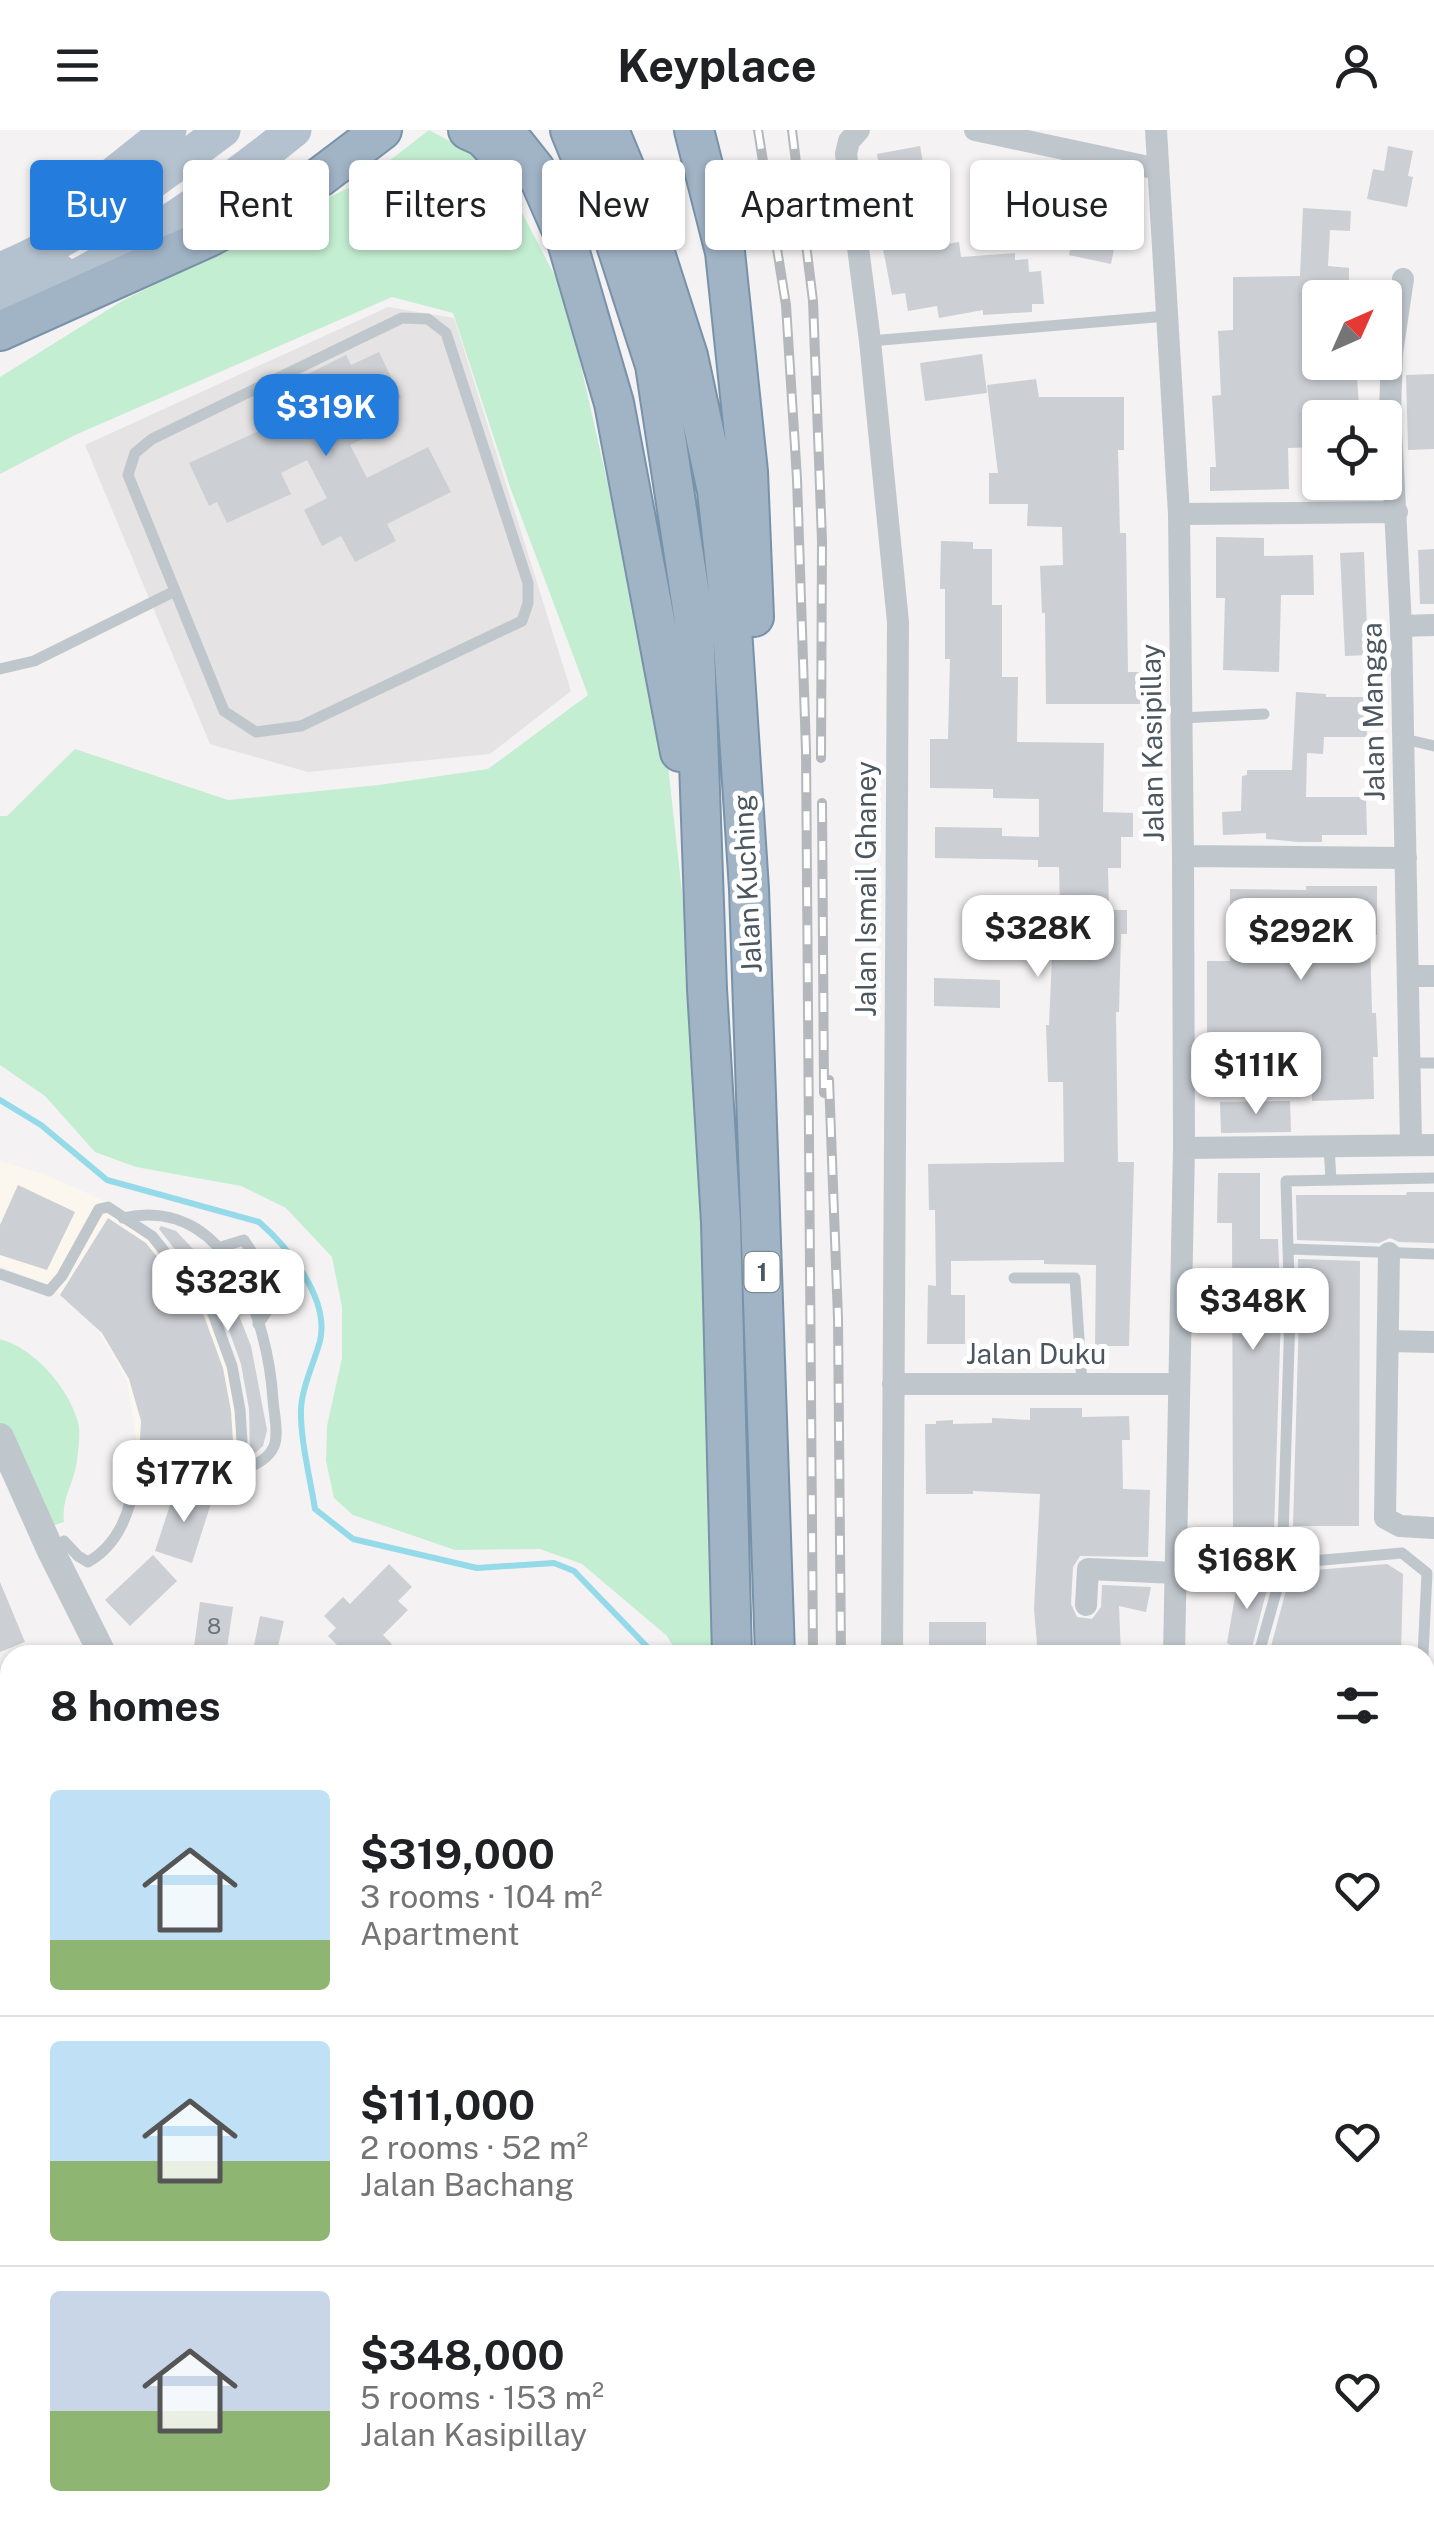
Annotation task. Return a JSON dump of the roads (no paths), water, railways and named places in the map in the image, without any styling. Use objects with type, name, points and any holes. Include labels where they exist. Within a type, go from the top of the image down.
[{"type":"highway","points":[[0,331],[209,237],[320,176],[382,130]]},
{"type":"highway","points":[[468,130],[484,138],[542,208]]},
{"type":"highway","points":[[504,130],[535,169],[542,185]]},
{"type":"highway","name":"Jalan Kuching","points":[[570,130],[613,236],[654,365],[694,621],[721,1222],[732,1645]]},
{"type":"highway","name":"Jalan Kuching","points":[[609,130],[638,200],[688,356],[717,491],[732,629],[749,889],[775,1645]]},
{"type":"highway","points":[[694,130],[725,252],[748,472],[760,723],[749,889]]},
{"type":"highway","points":[[569,250],[614,403],[704,879]]},
{"type":"main road","points":[[0,246],[79,203],[169,130]]},
{"type":"main road","points":[[0,270],[99,215],[223,130]]},
{"type":"main road","points":[[0,298],[110,245],[272,130]]},
{"type":"main road","points":[[0,311],[42,294],[136,245],[232,180],[294,130]]},
{"type":"street","name":"Jalan Ismail Ghaney","points":[[858,130],[849,141],[846,154],[870,341],[898,622],[892,1645]]},
{"type":"street","points":[[975,130],[1158,169]]},
{"type":"street","name":"Jalan Kasipillay","points":[[1156,130],[1179,514],[1183,856],[1184,1148],[1173,1645]]},
{"type":"street","name":"Jalan Mangga","points":[[1404,278],[1390,392],[1401,626],[1410,1063],[1423,1145]]},
{"type":"street","points":[[1179,514],[1397,512]]},
{"type":"street","points":[[1401,626],[1434,626]]},
{"type":"street","points":[[1183,856],[1406,858]]},
{"type":"street","points":[[1408,976],[1434,976]]},
{"type":"street","points":[[1184,1148],[1423,1145]]},
{"type":"street","points":[[1389,1253],[1386,1518],[1400,1526],[1434,1528]]},
{"type":"street","points":[[1388,1341],[1434,1342]]},
{"type":"street","name":"Jalan Duku","points":[[893,1384],[1179,1384]]},
{"type":"street","points":[[0,1437],[62,1543],[99,1645]]},
{"type":"street","points":[[1086,1605],[1088,1569],[1177,1564]]},
{"type":"lane","points":[[870,341],[1167,316]]},
{"type":"lane","points":[[402,318],[428,319],[446,333],[528,583],[528,603],[522,621],[300,726],[256,732],[224,711],[173,592],[128,475],[135,453],[152,439],[402,318]]},
{"type":"lane","points":[[0,669],[34,662],[173,592]]},
{"type":"lane","points":[[1181,718],[1264,714]]},
{"type":"lane","points":[[1404,739],[1434,746]]},
{"type":"lane","points":[[1410,1063],[1434,1063]]},
{"type":"lane","points":[[1329,1146],[1331,1180]]},
{"type":"lane","points":[[1177,1564],[1271,1546],[1283,1538],[1289,1250],[1286,1181],[1434,1178]]},
{"type":"lane","points":[[0,1274],[50,1291],[99,1209],[108,1207],[152,1236],[212,1311],[232,1366],[242,1441],[238,1474]]},
{"type":"lane","points":[[62,1543],[88,1562],[98,1557],[113,1541],[131,1508],[136,1477],[221,1484],[268,1457],[276,1443],[270,1366],[245,1287],[222,1247],[175,1219],[150,1212],[124,1218]]},
{"type":"lane","points":[[222,1247],[244,1240],[279,1294],[258,1324]]},
{"type":"lane","points":[[1289,1250],[1434,1254]]},
{"type":"lane","points":[[1014,1278],[1075,1278],[1082,1384]]},
{"type":"lane","points":[[1177,1564],[1284,1564],[1402,1553],[1427,1572],[1424,1645]]},
{"type":"lane","points":[[1260,1645],[1284,1564]]},
{"type":"waterway","points":[[0,1100],[41,1125],[107,1180],[259,1222],[294,1260],[313,1291],[321,1325],[301,1409],[315,1509],[353,1539],[477,1568],[554,1563],[574,1571],[645,1645]]},
{"type":"railway","points":[[758,130],[786,305],[797,479],[806,751],[813,1645]]},
{"type":"railway","points":[[792,130],[813,301],[822,541],[821,758]]},
{"type":"railway","points":[[822,803],[824,1093]]},
{"type":"railway","points":[[829,1080],[838,1318],[841,1645]]}]
